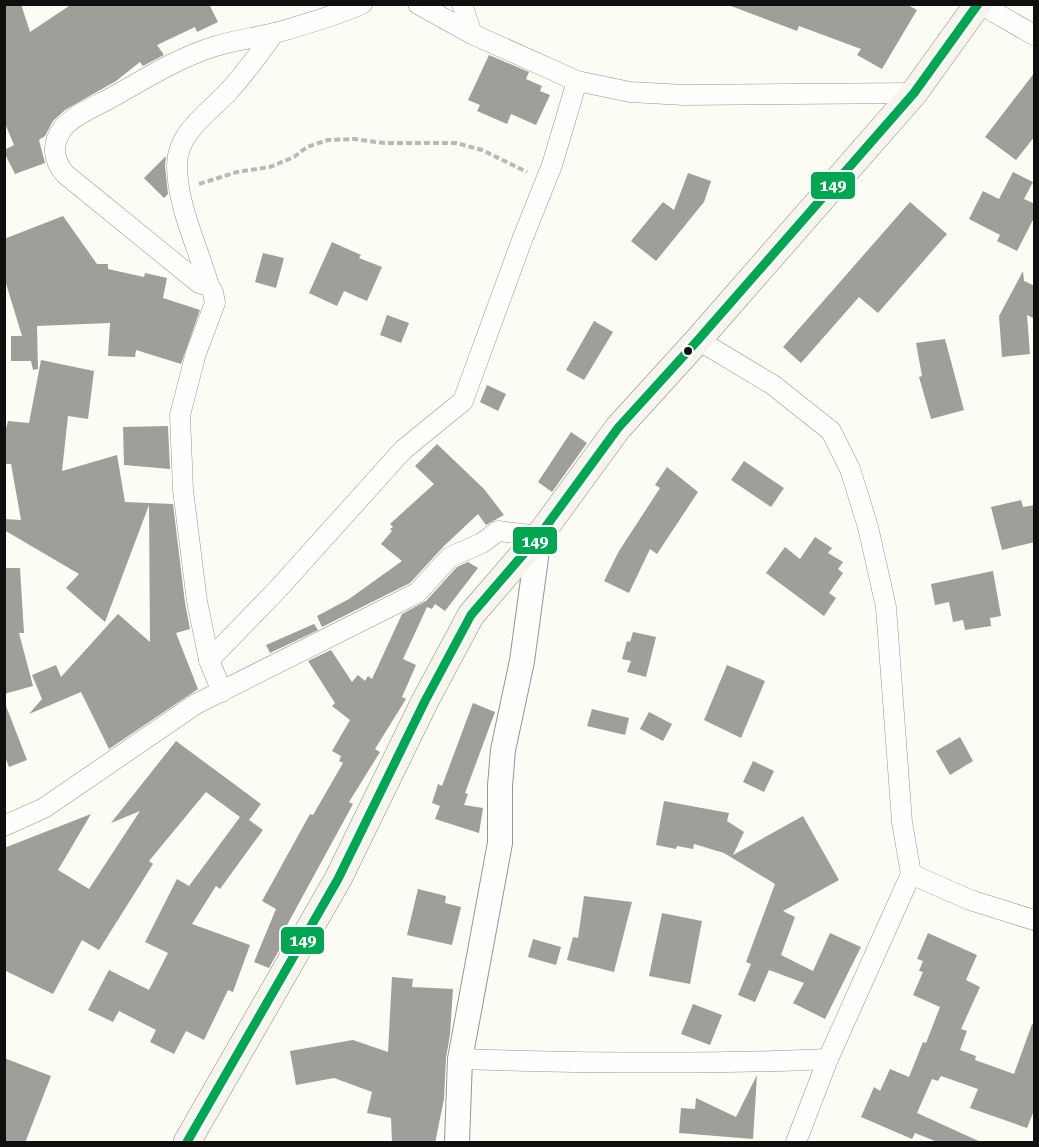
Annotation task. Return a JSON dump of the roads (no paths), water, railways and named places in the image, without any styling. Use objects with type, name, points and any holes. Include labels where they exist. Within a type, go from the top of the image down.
[{"type":"main road","points":[[187,1143],[338,879],[425,701],[471,615],[539,536],[618,428],[914,93],[979,4]]},
{"type":"street","points":[[209,286],[199,283],[65,174],[58,165],[54,153],[56,141],[63,128],[78,116],[157,73],[217,45],[274,33],[362,4]]},
{"type":"street","points":[[418,4],[472,34],[578,81],[630,92],[684,95],[914,93]]},
{"type":"street","points":[[462,4],[472,34]]},
{"type":"street","points":[[979,4],[1035,35]]},
{"type":"street","points":[[222,692],[209,660],[197,601],[188,541],[180,415],[196,353],[215,303],[183,205],[177,165],[181,145],[193,126],[228,91],[274,33]]},
{"type":"street","points":[[209,660],[277,590],[403,450],[463,401],[522,240],[546,182],[578,81]]},
{"type":"street","points":[[698,340],[773,385],[831,431],[850,469],[868,527],[886,607],[902,822],[911,874],[828,1059],[796,1143]]},
{"type":"street","points":[[4,826],[44,808],[196,704],[417,593],[450,557],[482,543],[498,531],[539,536],[522,661],[503,750],[500,786],[500,843],[460,1059],[456,1143]]},
{"type":"street","points":[[911,874],[970,900],[1035,920]]},
{"type":"street","points":[[460,1059],[620,1064],[737,1064],[828,1059]]}]
